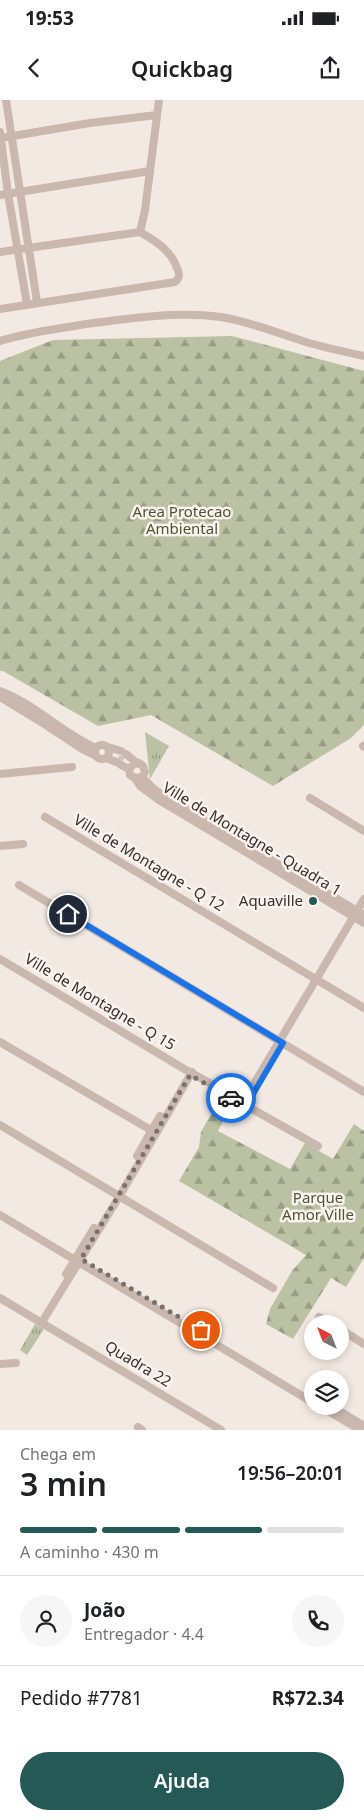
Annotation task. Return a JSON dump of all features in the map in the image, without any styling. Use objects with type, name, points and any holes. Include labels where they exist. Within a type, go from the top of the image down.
[{"type":"street","points":[[140,232],[145,210],[159,100]]},
{"type":"street","points":[[4,105],[11,136],[37,302]]},
{"type":"street","points":[[27,304],[18,249],[4,194],[0,136],[156,115]]},
{"type":"street","points":[[4,194],[150,171]]},
{"type":"street","points":[[0,252],[140,232],[158,243],[172,258],[180,274],[178,280],[172,284],[37,302],[0,309]]},
{"type":"street","points":[[0,341],[30,333],[95,323],[147,316],[190,315],[221,317],[240,321],[322,347],[364,356]]},
{"type":"street","points":[[0,691],[16,698],[96,752],[99,759],[107,757],[121,759],[132,766]]},
{"type":"street","points":[[0,697],[82,749],[96,752]]},
{"type":"street","points":[[96,752],[100,744],[108,747],[132,766],[142,764],[144,769],[138,778],[130,775],[132,766]]},
{"type":"street","points":[[107,757],[110,753],[108,747]]},
{"type":"street","points":[[0,774],[72,767]]},
{"type":"street","name":"Ville de Montagne - Quadra 1","points":[[138,778],[205,824],[360,915]]},
{"type":"street","points":[[310,798],[364,831]]},
{"type":"street","name":"Ville de Montagne - Q 12","points":[[45,817],[364,1008]]},
{"type":"street","points":[[0,846],[23,844]]},
{"type":"street","points":[[19,885],[364,1092]]},
{"type":"street","points":[[246,1104],[318,980],[360,915],[364,898]]},
{"type":"street","name":"Ville de Montagne - Q 15","points":[[0,959],[189,1072],[318,1146]]},
{"type":"street","points":[[0,1042],[154,1132]]},
{"type":"street","points":[[40,1321],[117,1196],[189,1072]]},
{"type":"street","points":[[0,1125],[273,1288]]},
{"type":"street","points":[[0,1210],[304,1397]]},
{"type":"street","points":[[0,1215],[304,1391]]},
{"type":"street","name":"Quadra 22","points":[[0,1298],[220,1430]]},
{"type":"street","points":[[349,1335],[364,1344]]},
{"type":"street","points":[[0,1364],[16,1363]]},
{"type":"street","points":[[335,1415],[360,1430]]},
{"type":"street","points":[[346,1415],[364,1426]]},
{"type":"green space","name":"Area Protecao Ambiental","points":[[232,336],[364,371],[364,725],[351,738],[273,786],[151,715],[98,726],[0,671],[0,361],[53,340]]},
{"type":"green space","points":[[145,732],[169,746],[150,779]]},
{"type":"green space","name":"Parque Amor Ville","points":[[222,1094],[234,1101],[218,1131],[290,1169],[305,1143],[333,1159],[354,1124],[364,1131],[364,1258],[346,1287],[331,1278],[308,1315],[304,1315],[304,1321],[293,1339],[266,1324],[270,1309],[292,1271],[306,1255],[179,1181],[199,1147],[201,1132]]},
{"type":"green space","points":[[35,1324],[44,1329],[27,1355],[20,1350]]},
{"type":"tunnel","points":[[118,759],[123,761]]},
{"type":"way so far","points":[[201,1330],[81,1259],[190,1075],[231,1098]]},
{"type":"place","name":"Aquaville","points":[[313,901]]},
{"type":"route","points":[[68,914],[283,1043],[246,1106],[231,1098]]}]
